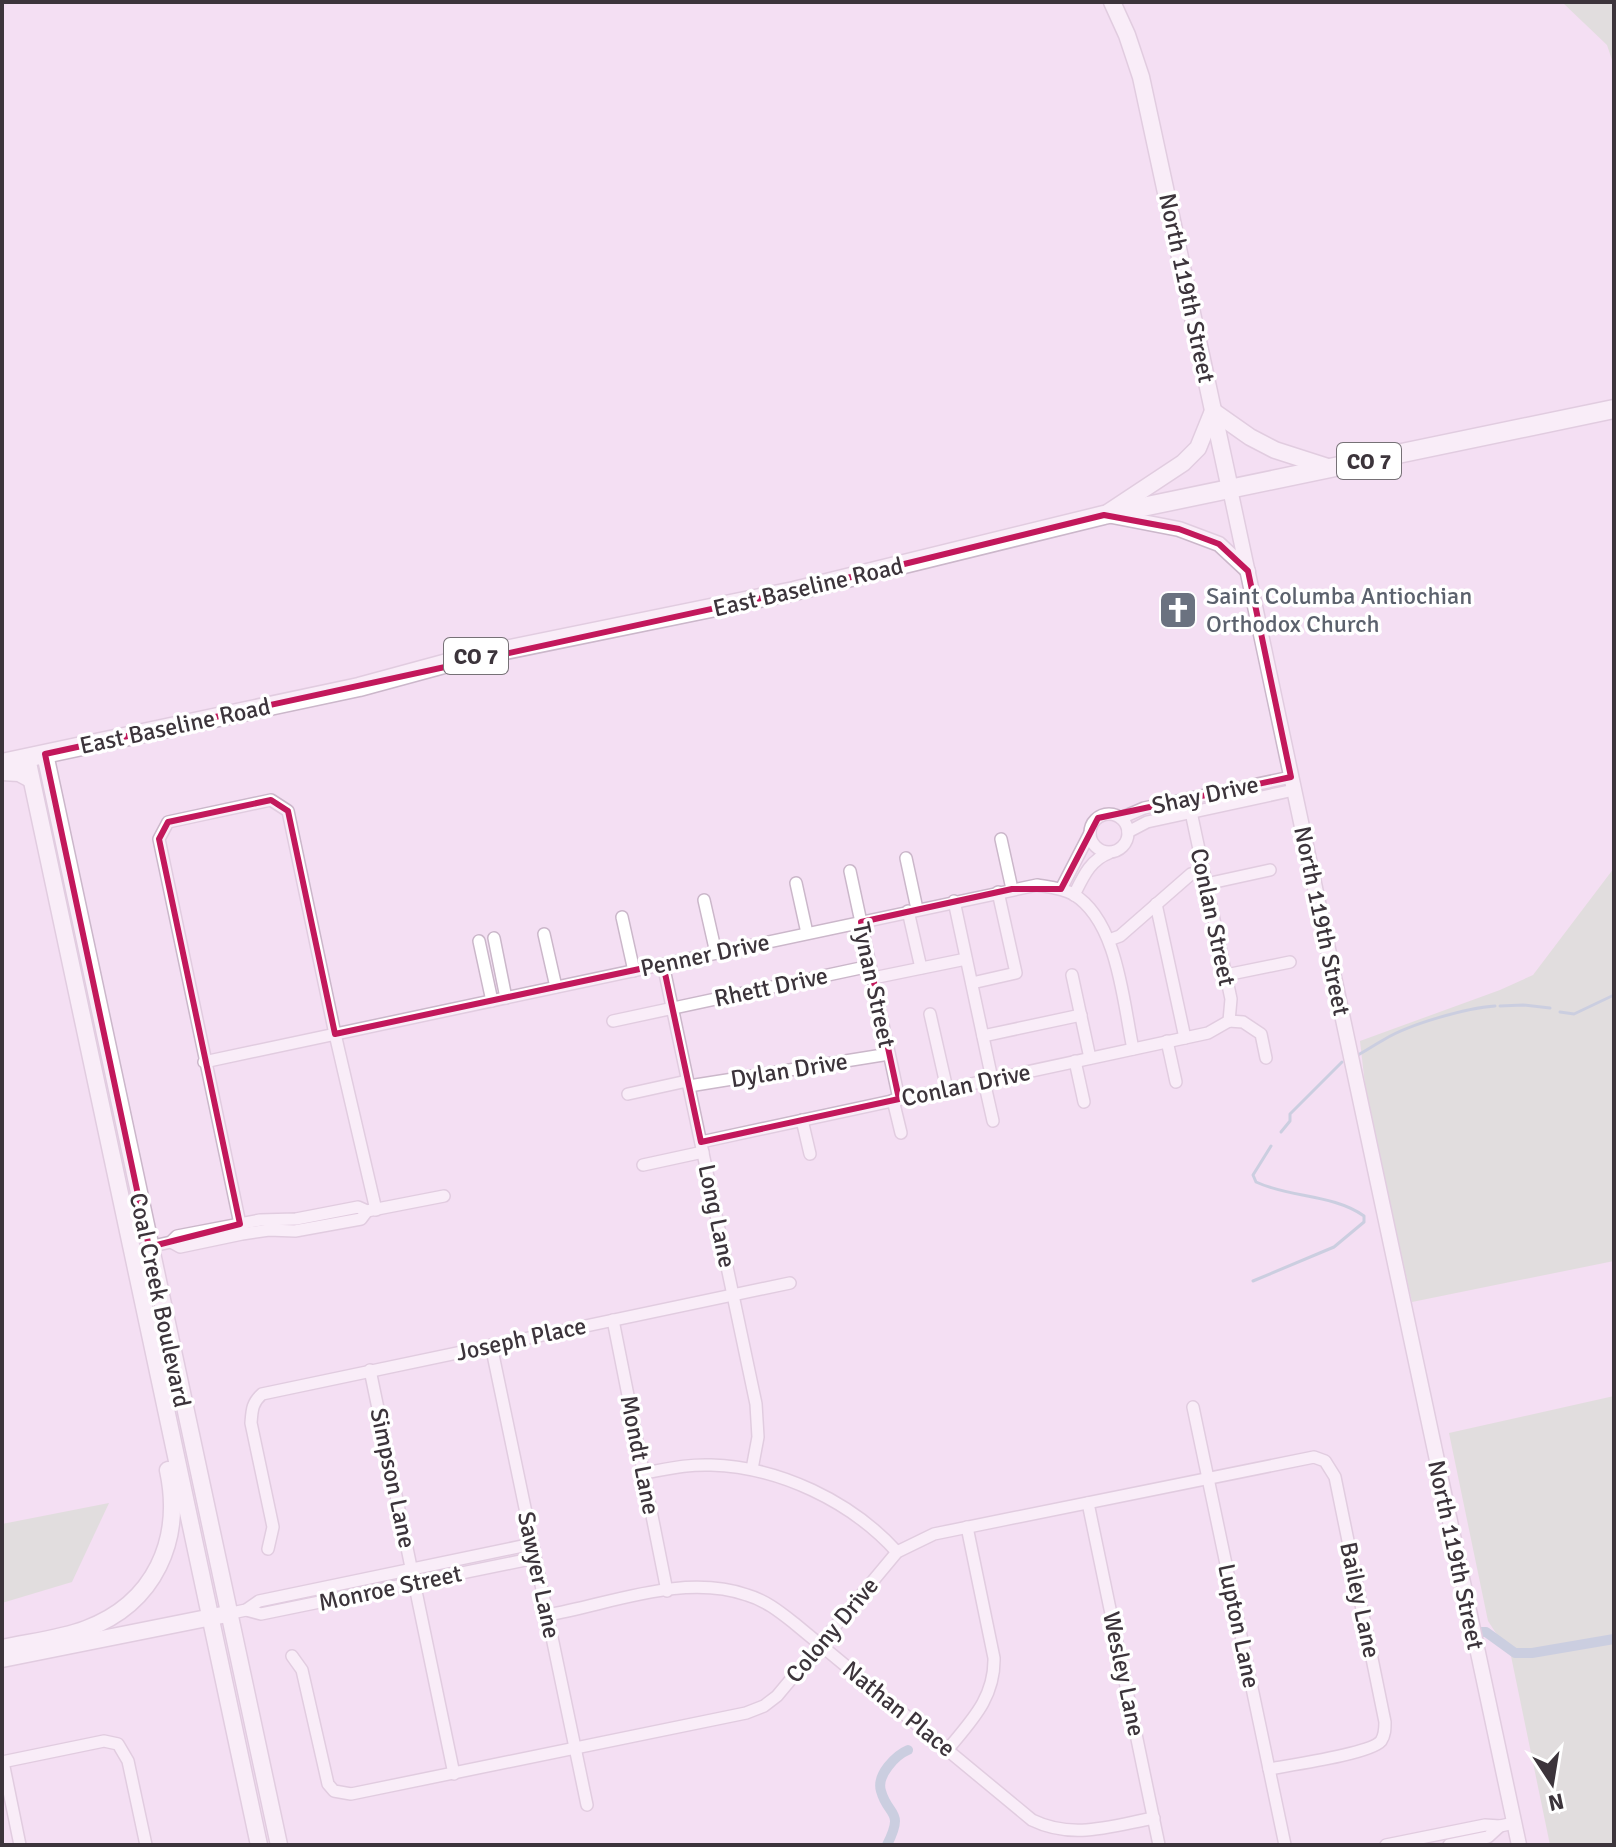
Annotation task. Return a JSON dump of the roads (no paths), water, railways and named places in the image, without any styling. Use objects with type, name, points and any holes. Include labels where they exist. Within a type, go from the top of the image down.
[{"type":"main road","name":"North 119th Street","points":[[1112,2],[1141,77],[1230,489]]},
{"type":"main road","name":"East Baseline Road","points":[[2,763],[359,687],[466,658],[833,582],[1104,515],[1614,409]]},
{"type":"main road","points":[[1104,515],[1183,463],[1198,448],[1213,411],[1275,450],[1331,468]]},
{"type":"main road","name":"Coal Creek Boulevard","points":[[36,756],[32,781],[131,1250],[279,1845]]},
{"type":"main road","name":"Coal Creek Boulevard","points":[[36,756],[149,1247],[220,1616],[259,1845]]},
{"type":"main road","points":[[2,1648],[84,1630],[108,1619],[132,1602],[152,1580],[162,1560],[174,1512],[172,1488],[143,1348],[135,1267]]},
{"type":"main road","name":"Monroe Street","points":[[2,1659],[220,1616]]},
{"type":"street","name":"North 119th Street","points":[[1230,489],[1507,1824],[1519,1845]]},
{"type":"street","points":[[1104,515],[1179,529],[1219,544],[1248,571]]},
{"type":"street","points":[[2,773],[19,774],[32,781]]},
{"type":"street","name":"Shay Drive","points":[[1128,832],[1147,822],[1293,783]]},
{"type":"street","name":"Shay Drive","points":[[1090,833],[1098,818],[1109,814],[1121,818],[1144,808],[1293,783]]},
{"type":"street","points":[[240,1224],[159,839],[168,822],[271,800],[288,811],[372,1210]]},
{"type":"street","name":"Conlan Street","points":[[1191,812],[1231,999],[1229,1021]]},
{"type":"street","name":"Shay Drive","points":[[1074,895],[1088,867],[1098,857],[1121,849],[1128,838],[1121,818]]},
{"type":"street","points":[[1090,833],[1098,849],[1109,853]]},
{"type":"street","points":[[1061,889],[1090,833]]},
{"type":"street","points":[[1001,839],[1012,889]]},
{"type":"street","points":[[906,858],[921,968]]},
{"type":"street","points":[[1109,940],[1120,936],[1191,874],[1205,878],[1270,870]]},
{"type":"street","name":"Tynan Street","points":[[850,871],[889,1054],[901,1133]]},
{"type":"street","points":[[796,883],[807,933]]},
{"type":"street","name":"Penner Drive","points":[[204,1062],[1012,889],[1037,885],[1061,889],[1074,895]]},
{"type":"street","points":[[972,983],[1016,973],[998,892]]},
{"type":"street","points":[[1074,895],[1098,918],[1109,940],[1133,1049]]},
{"type":"street","points":[[704,900],[716,953]]},
{"type":"street","points":[[954,901],[983,1036],[993,1121]]},
{"type":"street","points":[[1156,904],[1185,1038]]},
{"type":"street","points":[[622,917],[634,971]]},
{"type":"street","points":[[544,934],[556,987]]},
{"type":"street","points":[[494,938],[506,998]]},
{"type":"street","points":[[479,941],[492,1001]]},
{"type":"street","name":"Rhett Drive","points":[[613,1021],[871,972],[921,968],[966,959]]},
{"type":"street","points":[[1226,975],[1290,962]]},
{"type":"street","name":"Long Lane","points":[[663,964],[756,1404],[758,1437],[752,1469]]},
{"type":"street","points":[[1072,975],[1090,1058]]},
{"type":"street","points":[[930,1014],[947,1089]]},
{"type":"street","points":[[983,1036],[1081,1015]]},
{"type":"street","points":[[1229,1021],[1243,1022],[1261,1034],[1266,1058]]},
{"type":"street","name":"Conlan Drive","points":[[643,1165],[802,1120],[1185,1038],[1220,1028],[1229,1021]]},
{"type":"street","points":[[1167,1041],[1176,1082]]},
{"type":"street","name":"Dylan Drive","points":[[628,1094],[889,1054]]},
{"type":"street","points":[[1075,1061],[1084,1102]]},
{"type":"street","points":[[802,1120],[810,1154]]},
{"type":"street","points":[[131,1250],[171,1242],[177,1236],[240,1224],[326,1215],[358,1207],[372,1210],[444,1196]]},
{"type":"street","points":[[171,1242],[180,1247],[269,1230],[295,1231],[361,1219],[372,1210]]},
{"type":"street","name":"Joseph Place","points":[[268,1549],[273,1527],[251,1423],[255,1400],[271,1391],[790,1283]]},
{"type":"street","name":"Mondt Lane","points":[[613,1320],[667,1591]]},
{"type":"street","name":"Sawyer Lane","points":[[491,1345],[587,1805]]},
{"type":"street","name":"Simpson Lane","points":[[370,1370],[454,1774]]},
{"type":"street","name":"Lupton Lane","points":[[1193,1407],[1285,1845]]},
{"type":"street","name":"Colony Drive","points":[[292,1656],[302,1670],[324,1775],[334,1791],[351,1794],[746,1713],[764,1706],[777,1696],[897,1552],[934,1534],[1304,1458],[1314,1457],[1325,1461]]},
{"type":"street","name":"Bailey Lane","points":[[1269,1769],[1365,1750],[1381,1741],[1385,1733],[1335,1477],[1325,1461]]},
{"type":"street","points":[[644,1473],[681,1466],[752,1469],[829,1499],[854,1515],[897,1552]]},
{"type":"street","name":"Wesley Lane","points":[[1088,1503],[1159,1845]]},
{"type":"street","points":[[948,1749],[983,1707],[992,1688],[994,1673],[994,1658],[967,1527]]},
{"type":"street","name":"Monroe Street","points":[[220,1616],[246,1610],[259,1601],[532,1544]]},
{"type":"street","name":"Monroe Street","points":[[246,1610],[261,1614],[535,1558]]},
{"type":"street","name":"Nathan Place","points":[[547,1615],[696,1587],[748,1595],[773,1607],[820,1644],[1032,1820],[1046,1827],[1078,1832],[1154,1818]]},
{"type":"street","points":[[20,1845],[2,1762],[104,1741],[118,1744],[128,1761],[146,1845]]},
{"type":"street","points":[[1386,1845],[1485,1825],[1507,1824]]},
{"type":"street","points":[[1449,1845],[1488,1837],[1507,1824]]},
{"type":"waterway","points":[[1560,1012],[1574,1014],[1614,995]]},
{"type":"waterway","points":[[1358,1055],[1396,1033],[1423,1022],[1495,1006]]},
{"type":"waterway","points":[[1500,1006],[1550,1008]]},
{"type":"waterway","points":[[1281,1132],[1290,1121],[1290,1114],[1342,1062]]},
{"type":"waterway","points":[[1253,1281],[1334,1247],[1364,1222],[1364,1216],[1339,1204],[1256,1182],[1253,1175],[1271,1146]]},
{"type":"waterway","points":[[1481,1632],[1486,1632],[1515,1653],[1614,1639]]},
{"type":"waterway","points":[[887,1845],[895,1819],[881,1791],[881,1779],[893,1761],[908,1750]]},
{"type":"place","name":"Saint Columba Antiochian Orthodox Church","points":[[1178,610]]}]
